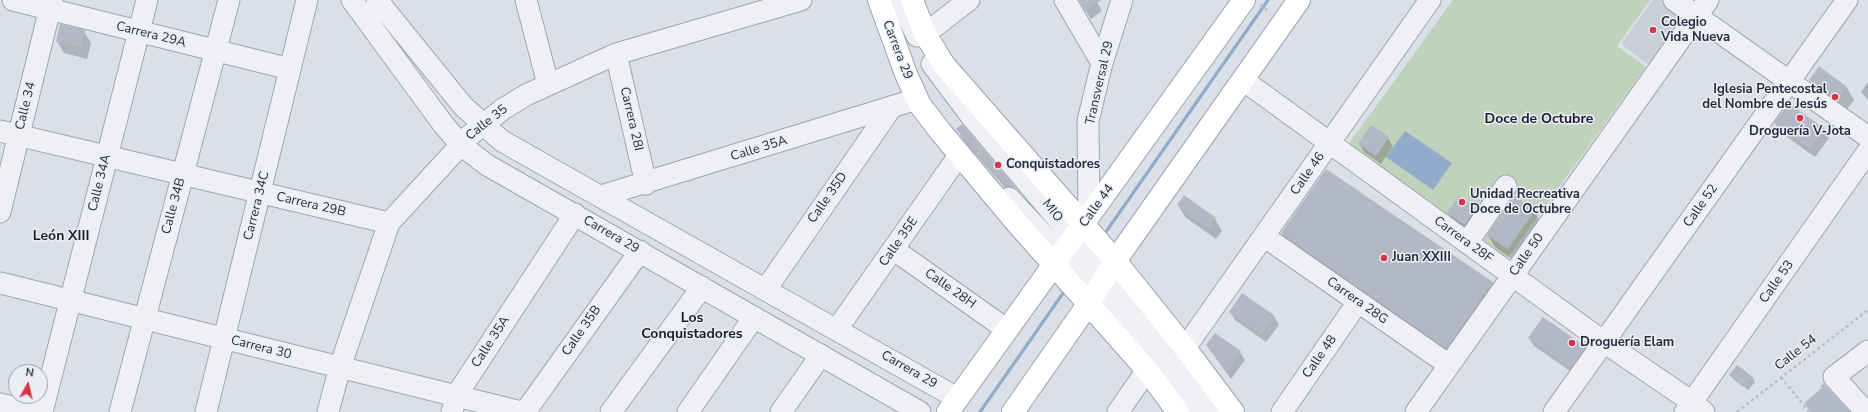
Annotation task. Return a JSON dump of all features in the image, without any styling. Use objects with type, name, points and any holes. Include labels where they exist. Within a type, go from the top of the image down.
[{"type":"main road","name":"Carrera 29","points":[[879,0],[917,99],[940,131],[960,154],[1072,243],[1099,280],[1185,348],[1233,412]]},
{"type":"main road","name":"Carrera 29","points":[[912,0],[925,34],[944,65],[1099,280],[1147,370],[1178,412]]},
{"type":"main road","points":[[1013,412],[1099,280],[1299,0]]},
{"type":"main road","name":"Calle 44","points":[[952,405],[1006,329],[1072,243],[1250,1]]},
{"type":"street","name":"Carrera 29A","points":[[13,0],[50,5],[139,32],[290,69]]},
{"type":"street","name":"Calle 34A","points":[[42,412],[147,0]]},
{"type":"street","name":"Calle 34B","points":[[120,412],[229,0]]},
{"type":"street","name":"Carrera 34C","points":[[206,412],[307,0]]},
{"type":"street","name":"Carrera 29","points":[[352,0],[443,124],[460,144],[487,165],[916,410]]},
{"type":"street","points":[[526,0],[548,84]]},
{"type":"street","name":"Calle 35","points":[[328,412],[340,367],[389,223],[460,144],[483,124],[526,95],[616,54],[801,0]]},
{"type":"street","name":"MIO","points":[[891,0],[898,30],[908,59],[928,101],[1024,215],[1072,243]]},
{"type":"street","name":"MIO","points":[[899,0],[936,71],[1072,243]]},
{"type":"street","points":[[925,34],[969,0]]},
{"type":"street","points":[[1065,0],[1102,63]]},
{"type":"street","name":"Transversal 29","points":[[1072,243],[1088,121],[1102,63],[1122,0]]},
{"type":"street","name":"Calle 46","points":[[1185,348],[1265,237],[1430,0]]},
{"type":"street","points":[[1674,0],[1702,8],[1789,81],[1868,137]]},
{"type":"street","name":"Calle 52","points":[[1554,412],[1847,0]]},
{"type":"street","name":"Carrera 29","points":[[387,4],[463,106],[502,141],[929,382],[952,405]]},
{"type":"street","name":"Calle 34","points":[[0,212],[9,133],[50,5]]},
{"type":"street","name":"Calle 50","points":[[1416,412],[1702,8]]},
{"type":"street","name":"Carrera 28I","points":[[616,54],[646,184]]},
{"type":"street","name":"Carrera 28F","points":[[1243,80],[1694,409]]},
{"type":"street","name":"Calle 35A","points":[[601,196],[646,184],[917,99]]},
{"type":"street","points":[[443,124],[448,128],[459,127],[466,117],[463,106]]},
{"type":"street","name":"Calle 35D","points":[[766,289],[891,108]]},
{"type":"street","name":"Carrera 29B","points":[[9,133],[389,223]]},
{"type":"street","points":[[487,165],[482,155],[486,144],[491,141],[502,141]]},
{"type":"street","name":"Calle 53","points":[[1694,409],[1868,151]]},
{"type":"street","name":"Calle 35E","points":[[837,329],[960,154]]},
{"type":"street","points":[[1467,243],[1506,186]]},
{"type":"street","name":"Calle 35A","points":[[454,404],[575,214]]},
{"type":"street","name":"Carrera 28G","points":[[1265,237],[1449,365]]},
{"type":"street","name":"Calle 28H","points":[[893,249],[1006,329]]},
{"type":"street","name":"Calle 35B","points":[[525,412],[640,251]]},
{"type":"street","points":[[1099,280],[1197,412]]},
{"type":"street","points":[[1099,280],[1177,356],[1218,412]]},
{"type":"street","name":"Carrera 30","points":[[0,283],[340,367],[454,404],[522,412]]},
{"type":"street","points":[[611,412],[702,287]]},
{"type":"street","name":"Calle 48","points":[[1282,412],[1358,302]]},
{"type":"street","points":[[688,412],[754,317]]},
{"type":"street","points":[[1854,408],[1834,377],[1868,351]]},
{"type":"street","points":[[781,412],[821,355]]},
{"type":"street","points":[[1118,412],[1147,370]]},
{"type":"street","points":[[916,410],[918,406],[928,399],[930,388],[929,382]]},
{"type":"street","points":[[0,404],[33,412]]},
{"type":"path","points":[[1250,1],[1273,14]]},
{"type":"path","name":"Calle 54","points":[[1737,412],[1868,310]]},
{"type":"path","points":[[1781,377],[1809,412]]},
{"type":"shaded area","name":"Colegio Vida Nueva","points":[[1653,0],[1662,0],[1685,16],[1649,65],[1621,44]]},
{"type":"green space","points":[[1453,0],[1650,0],[1617,46],[1646,67],[1507,259],[1348,145]]},
{"type":"water","points":[[1266,0],[1270,0],[982,412],[978,412]]},
{"type":"water","points":[[1405,131],[1452,163],[1433,190],[1386,157]]},
{"type":"building","points":[[1079,0],[1101,0],[1085,11]]},
{"type":"building","points":[[60,24],[85,30],[81,47],[56,41]]},
{"type":"building","points":[[1819,66],[1847,87],[1837,101],[1809,80]]},
{"type":"building","points":[[1789,103],[1825,129],[1810,149],[1774,123]]},
{"type":"building","points":[[962,124],[1017,189],[1012,186],[1006,186],[956,129]]},
{"type":"building","points":[[1371,125],[1389,137],[1376,156],[1358,144]]},
{"type":"building","name":"Juan XXIII","points":[[1326,169],[1493,282],[1446,348],[1281,233]]},
{"type":"building","points":[[1184,195],[1216,218],[1209,228],[1177,205]]},
{"type":"building","points":[[1459,196],[1476,208],[1465,225],[1447,213]]},
{"type":"building","points":[[1514,196],[1535,210],[1508,249],[1487,235]]},
{"type":"building","points":[[1242,293],[1275,316],[1261,335],[1229,312]]},
{"type":"building","points":[[1543,317],[1586,347],[1571,368],[1528,338]]},
{"type":"building","points":[[1215,333],[1241,351],[1226,372],[1206,345]]},
{"type":"building","points":[[1737,365],[1753,377],[1746,387],[1729,375]]},
{"type":"building","points":[[1824,383],[1850,412],[1811,412],[1804,403],[1822,388],[1820,386]]},
{"type":"place","name":"Colegio Vida Nueva","points":[[1653,30]]},
{"type":"place","name":"Iglesia Pentecostal del Nombre de Jesús","points":[[1835,97]]},
{"type":"place","name":"Droguería V-Jota","points":[[1800,118]]},
{"type":"place","name":"Conquistadores","points":[[998,165]]},
{"type":"place","name":"Unidad Recreativa Doce de Octubre","points":[[1462,202]]},
{"type":"place","name":"Juan XXIII","points":[[1384,258]]},
{"type":"place","name":"Droguería Elam","points":[[1572,343]]},
{"type":"district","name":"Doce de Octubre","points":[[1539,120]]},
{"type":"district","name":"León XIII","points":[[61,237]]},
{"type":"district","name":"Los Conquistadores","points":[[692,328]]}]
